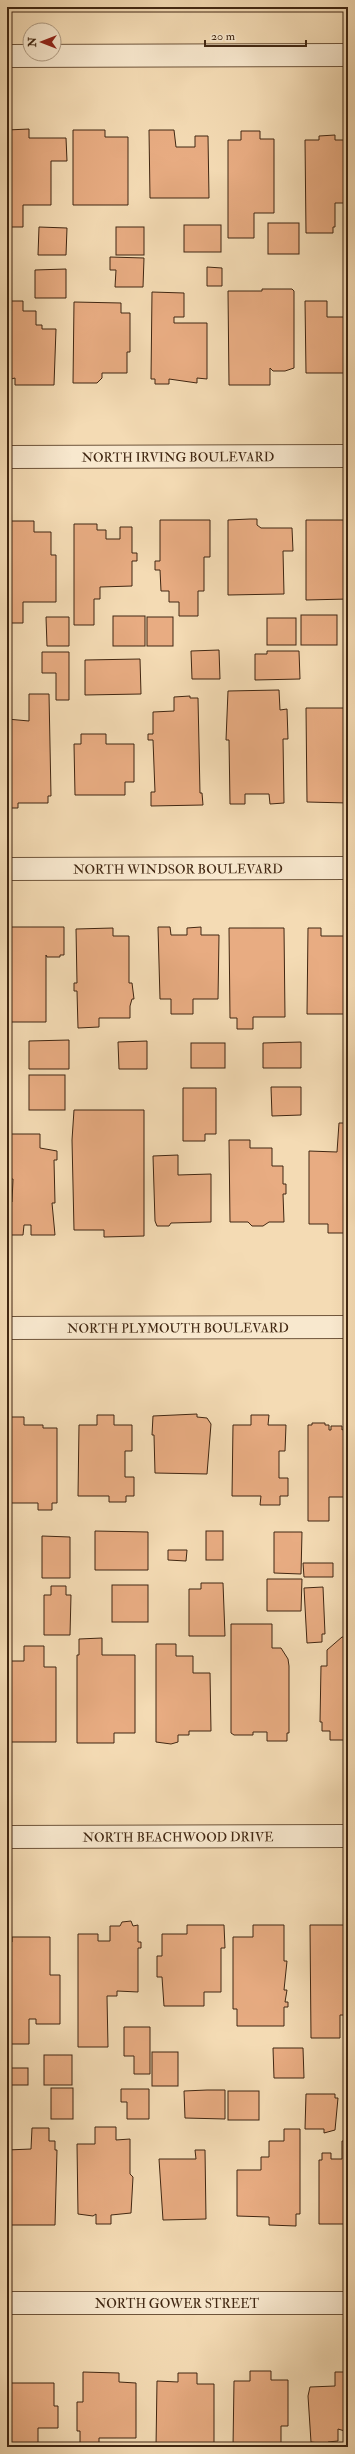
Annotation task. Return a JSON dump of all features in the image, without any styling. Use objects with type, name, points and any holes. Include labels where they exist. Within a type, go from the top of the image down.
[{"type":"street","points":[[7,56],[348,54]]},
{"type":"street","name":"NORTH IRVING BOULEVARD","points":[[7,457],[348,456]]},
{"type":"street","name":"NORTH WINDSOR BOULEVARD","points":[[7,870],[348,868]]},
{"type":"street","name":"NORTH PLYMOUTH BOULEVARD","points":[[7,1328],[348,1327]]},
{"type":"street","name":"NORTH BEACHWOOD DRIVE","points":[[7,1837],[348,1836]]},
{"type":"street","name":"NORTH GOWER STREET","points":[[7,2303],[348,2303]]},
{"type":"building","points":[[29,129],[29,138],[66,138],[67,161],[51,161],[51,205],[23,205],[23,227],[7,227],[7,130]]},
{"type":"building","points":[[73,130],[105,130],[105,137],[128,137],[128,205],[73,205]]},
{"type":"building","points":[[149,130],[174,130],[176,147],[195,147],[195,136],[208,136],[209,198],[150,198]]},
{"type":"building","points":[[241,131],[260,131],[260,139],[274,139],[274,213],[254,213],[254,238],[228,238],[228,140],[241,140]]},
{"type":"building","points":[[335,135],[335,140],[348,140],[348,203],[335,203],[335,227],[333,227],[333,233],[306,233],[305,140],[319,140],[319,136]]},
{"type":"building","points":[[268,223],[299,223],[299,254],[268,254]]},
{"type":"building","points":[[184,225],[221,225],[221,252],[184,252]]},
{"type":"building","points":[[39,227],[67,228],[66,255],[38,255]]},
{"type":"building","points":[[116,227],[144,227],[144,255],[116,255]]},
{"type":"building","points":[[346,227],[348,227],[348,254],[345,254]]},
{"type":"building","points":[[110,257],[144,258],[143,287],[115,287],[116,270],[110,270]]},
{"type":"building","points":[[207,267],[222,268],[222,286],[207,286]]},
{"type":"building","points":[[66,269],[66,298],[35,298],[35,270]]},
{"type":"building","points":[[262,289],[292,289],[294,291],[294,368],[285,371],[273,371],[270,368],[270,385],[229,385],[228,291],[262,291]]},
{"type":"building","points":[[152,292],[184,293],[184,317],[174,317],[174,323],[207,323],[207,379],[197,378],[197,383],[169,379],[169,384],[155,384],[155,379],[151,379]]},
{"type":"building","points":[[7,301],[23,301],[23,311],[36,311],[36,325],[42,325],[42,329],[56,329],[54,385],[15,385],[15,378],[7,380]]},
{"type":"building","points":[[305,301],[327,301],[327,317],[348,317],[348,373],[306,373]]},
{"type":"building","points":[[74,302],[121,303],[121,313],[130,313],[130,352],[127,352],[127,373],[102,373],[102,378],[97,383],[73,383]]},
{"type":"building","points":[[257,519],[257,525],[261,528],[292,528],[293,551],[283,551],[284,594],[228,595],[228,520]]},
{"type":"building","points":[[160,520],[210,520],[210,557],[204,557],[204,591],[198,591],[198,616],[179,616],[179,602],[169,602],[169,591],[161,591],[160,570],[155,570],[155,561],[160,561]]},
{"type":"building","points":[[306,520],[348,520],[348,599],[306,600]]},
{"type":"building","points":[[7,521],[34,521],[34,532],[51,532],[51,555],[56,555],[56,602],[23,602],[23,623],[7,623]]},
{"type":"building","points":[[74,524],[97,524],[97,530],[106,530],[106,539],[120,539],[120,527],[132,527],[132,553],[137,553],[137,561],[132,561],[132,586],[100,587],[100,599],[94,599],[94,625],[74,625]]},
{"type":"building","points":[[301,615],[337,615],[337,645],[301,645]]},
{"type":"building","points":[[113,616],[145,616],[145,646],[113,646]]},
{"type":"building","points":[[46,617],[69,617],[69,646],[47,646]]},
{"type":"building","points":[[147,617],[173,617],[173,646],[147,646]]},
{"type":"building","points":[[267,618],[296,618],[296,645],[267,645]]},
{"type":"building","points":[[219,650],[220,679],[192,679],[191,651]]},
{"type":"building","points":[[267,651],[299,651],[300,679],[255,680],[255,654],[267,654]]},
{"type":"building","points":[[344,651],[348,651],[348,681],[344,681]]},
{"type":"building","points":[[42,652],[69,652],[69,700],[56,700],[56,673],[42,673]]},
{"type":"building","points":[[140,659],[141,694],[85,695],[85,660]]},
{"type":"building","points":[[279,690],[280,710],[287,709],[288,739],[283,739],[284,803],[270,804],[269,794],[245,794],[245,804],[230,804],[229,740],[226,740],[228,691]]},
{"type":"building","points":[[29,694],[49,694],[51,796],[48,796],[48,803],[18,803],[18,808],[7,808],[7,719],[29,721]]},
{"type":"building","points":[[190,696],[190,698],[198,698],[200,793],[202,793],[203,805],[151,806],[151,792],[155,792],[153,740],[148,740],[148,734],[153,734],[153,712],[174,711],[174,697]]},
{"type":"building","points":[[306,708],[348,708],[348,803],[307,802]]},
{"type":"building","points":[[81,734],[106,734],[106,744],[134,744],[134,782],[125,782],[125,795],[75,795],[74,744],[81,744]]},
{"type":"building","points":[[7,927],[64,927],[64,955],[60,955],[60,957],[47,957],[46,955],[46,1022],[7,1022]]},
{"type":"building","points":[[158,927],[170,927],[171,935],[187,935],[187,928],[201,927],[201,935],[219,935],[218,999],[193,999],[193,1014],[171,1014],[171,999],[160,999]]},
{"type":"building","points":[[113,928],[113,936],[129,936],[129,983],[132,983],[134,999],[132,999],[130,1006],[130,1018],[99,1018],[99,1027],[78,1028],[77,991],[74,991],[74,983],[77,983],[76,929]]},
{"type":"building","points":[[229,928],[284,928],[285,1017],[253,1017],[253,1029],[237,1029],[237,1018],[230,1018]]},
{"type":"building","points":[[308,928],[321,928],[321,936],[348,936],[348,1014],[307,1014]]},
{"type":"building","points":[[69,1040],[69,1069],[29,1069],[29,1041]]},
{"type":"building","points":[[147,1041],[147,1069],[119,1069],[118,1042]]},
{"type":"building","points":[[301,1042],[301,1068],[263,1068],[263,1043]]},
{"type":"building","points":[[191,1043],[225,1043],[225,1068],[191,1068]]},
{"type":"building","points":[[29,1075],[65,1075],[65,1110],[29,1110]]},
{"type":"building","points":[[271,1087],[301,1087],[301,1115],[272,1116]]},
{"type":"building","points":[[183,1088],[216,1088],[216,1134],[205,1134],[205,1141],[183,1141]]},
{"type":"building","points":[[74,1110],[144,1110],[144,1236],[104,1237],[104,1230],[74,1230],[72,1140]]},
{"type":"building","points":[[339,1123],[348,1123],[348,1222],[345,1222],[345,1233],[328,1233],[328,1224],[309,1224],[309,1151],[337,1152]]},
{"type":"building","points":[[7,1134],[40,1134],[40,1148],[57,1151],[57,1160],[54,1160],[55,1203],[52,1203],[55,1235],[31,1235],[31,1225],[24,1225],[23,1235],[7,1235],[7,1202],[12,1202],[13,1179],[7,1179]]},
{"type":"building","points":[[229,1140],[250,1140],[250,1148],[272,1148],[272,1166],[283,1166],[283,1184],[286,1184],[286,1194],[283,1194],[284,1222],[269,1222],[263,1226],[252,1226],[248,1222],[230,1222]]},
{"type":"building","points":[[178,1155],[178,1175],[211,1174],[211,1222],[171,1223],[169,1226],[157,1226],[155,1221],[153,1156]]},
{"type":"building","points":[[197,1414],[197,1417],[207,1418],[211,1424],[207,1474],[155,1473],[154,1435],[152,1435],[153,1416]]},
{"type":"building","points":[[97,1415],[114,1415],[114,1425],[132,1425],[132,1451],[125,1451],[125,1477],[134,1477],[134,1496],[126,1496],[126,1502],[109,1502],[109,1496],[78,1496],[79,1425],[97,1425]]},
{"type":"building","points":[[251,1415],[269,1415],[268,1425],[286,1425],[285,1451],[279,1451],[279,1478],[288,1478],[288,1496],[280,1496],[280,1505],[260,1505],[261,1496],[232,1496],[233,1425],[251,1425]]},
{"type":"building","points":[[7,1417],[24,1417],[24,1425],[43,1425],[43,1428],[57,1428],[57,1503],[52,1503],[52,1510],[38,1510],[38,1503],[7,1503]]},
{"type":"building","points":[[312,1423],[325,1423],[325,1425],[329,1425],[329,1430],[331,1430],[331,1426],[342,1426],[342,1430],[348,1427],[348,1497],[329,1497],[329,1521],[308,1521],[308,1425],[312,1425]]},
{"type":"building","points":[[95,1531],[148,1532],[148,1570],[95,1570]]},
{"type":"building","points":[[206,1531],[223,1531],[223,1560],[206,1560]]},
{"type":"building","points":[[274,1532],[302,1532],[301,1574],[274,1573]]},
{"type":"building","points":[[42,1536],[70,1537],[70,1578],[42,1578]]},
{"type":"building","points":[[168,1550],[187,1550],[186,1561],[168,1560]]},
{"type":"building","points":[[303,1563],[333,1563],[333,1577],[304,1577]]},
{"type":"building","points":[[267,1579],[302,1579],[301,1611],[267,1611]]},
{"type":"building","points":[[201,1583],[223,1583],[225,1636],[189,1636],[189,1589],[201,1589]]},
{"type":"building","points":[[112,1585],[148,1585],[148,1622],[112,1622]]},
{"type":"building","points":[[51,1586],[66,1586],[66,1595],[71,1595],[70,1635],[44,1635],[44,1595],[51,1595]]},
{"type":"building","points":[[323,1587],[325,1634],[322,1634],[322,1642],[307,1643],[304,1588]]},
{"type":"building","points":[[231,1624],[272,1624],[272,1648],[281,1648],[288,1659],[289,1666],[289,1733],[287,1733],[287,1741],[267,1741],[267,1732],[253,1732],[253,1735],[234,1735],[231,1733]]},
{"type":"building","points":[[342,1637],[348,1637],[348,1740],[330,1740],[330,1731],[322,1731],[322,1722],[320,1722],[321,1666],[327,1666],[327,1650]]},
{"type":"building","points":[[102,1638],[102,1655],[135,1655],[135,1733],[114,1733],[114,1743],[77,1743],[77,1655],[79,1655],[79,1639]]},
{"type":"building","points":[[156,1644],[176,1644],[176,1656],[193,1656],[193,1673],[210,1673],[211,1731],[189,1731],[189,1735],[178,1735],[178,1742],[171,1744],[156,1742]]},
{"type":"building","points":[[24,1646],[44,1646],[44,1667],[56,1667],[56,1742],[7,1742],[7,1661],[24,1661]]},
{"type":"building","points":[[131,1921],[133,1926],[138,1925],[138,1942],[141,1942],[141,1948],[138,1948],[138,1992],[117,1991],[117,1996],[107,1996],[108,2047],[78,2047],[78,1934],[98,1934],[98,1941],[110,1941],[110,1926],[120,1926],[122,1922]]},
{"type":"building","points":[[187,1925],[224,1925],[225,1948],[221,1948],[221,1992],[204,1992],[204,2006],[164,2006],[162,1977],[157,1977],[157,1956],[162,1956],[162,1934],[187,1934]]},
{"type":"building","points":[[253,1925],[284,1925],[284,1961],[287,1961],[284,1990],[287,1990],[285,2002],[288,2002],[288,2007],[284,2007],[284,2026],[237,2026],[237,2009],[233,2009],[233,1937],[253,1937]]},
{"type":"building","points":[[310,1925],[348,1925],[348,2015],[340,2015],[340,2038],[311,2038]]},
{"type":"building","points":[[12,1937],[50,1937],[50,1975],[60,1975],[60,2024],[36,2024],[36,2019],[29,2019],[29,2044],[7,2044],[7,1942],[12,1942]]},
{"type":"building","points":[[124,2027],[150,2027],[150,2074],[134,2074],[134,2056],[124,2056]]},
{"type":"building","points":[[273,2048],[303,2048],[304,2078],[274,2078]]},
{"type":"building","points":[[152,2052],[178,2052],[178,2086],[152,2086]]},
{"type":"building","points":[[44,2055],[72,2055],[72,2085],[44,2085]]},
{"type":"building","points":[[7,2068],[28,2068],[28,2085],[7,2085]]},
{"type":"building","points":[[51,2088],[73,2088],[73,2119],[51,2119]]},
{"type":"building","points":[[121,2089],[149,2089],[149,2119],[127,2119],[127,2102],[121,2102]]},
{"type":"building","points":[[225,2090],[225,2119],[185,2118],[184,2091]]},
{"type":"building","points":[[228,2091],[259,2091],[259,2120],[228,2120]]},
{"type":"building","points":[[306,2094],[335,2094],[335,2098],[338,2098],[335,2130],[324,2133],[324,2129],[305,2129]]},
{"type":"building","points":[[95,2127],[116,2127],[116,2140],[130,2139],[130,2174],[133,2177],[131,2213],[111,2215],[111,2224],[96,2224],[96,2214],[93,2216],[78,2214],[77,2144],[95,2144]]},
{"type":"building","points":[[32,2128],[49,2128],[49,2141],[55,2141],[55,2150],[57,2150],[55,2225],[7,2225],[7,2150],[31,2149]]},
{"type":"building","points":[[284,2129],[300,2129],[300,2214],[296,2214],[296,2226],[269,2225],[269,2217],[237,2216],[237,2170],[261,2170],[261,2157],[269,2157],[269,2141],[284,2141]]},
{"type":"building","points":[[342,2141],[348,2141],[348,2224],[319,2224],[319,2160],[322,2160],[322,2153],[331,2153],[331,2159],[342,2159]]},
{"type":"building","points":[[195,2150],[205,2150],[206,2219],[163,2220],[159,2159],[196,2159]]},
{"type":"building","points":[[250,2371],[271,2371],[271,2380],[288,2380],[288,2426],[281,2426],[281,2447],[233,2447],[234,2381],[250,2381]]},
{"type":"building","points":[[83,2372],[119,2373],[119,2382],[136,2383],[136,2438],[99,2438],[99,2447],[80,2447],[80,2431],[77,2431],[77,2402],[83,2402]]},
{"type":"building","points":[[335,2372],[348,2372],[348,2432],[338,2429],[338,2441],[328,2442],[327,2444],[311,2442],[308,2396],[310,2387],[335,2386]]},
{"type":"building","points":[[178,2373],[197,2373],[197,2384],[214,2384],[214,2447],[156,2447],[157,2381],[178,2382]]},
{"type":"building","points":[[7,2383],[54,2383],[54,2406],[58,2406],[58,2428],[38,2428],[38,2447],[7,2447]]}]
